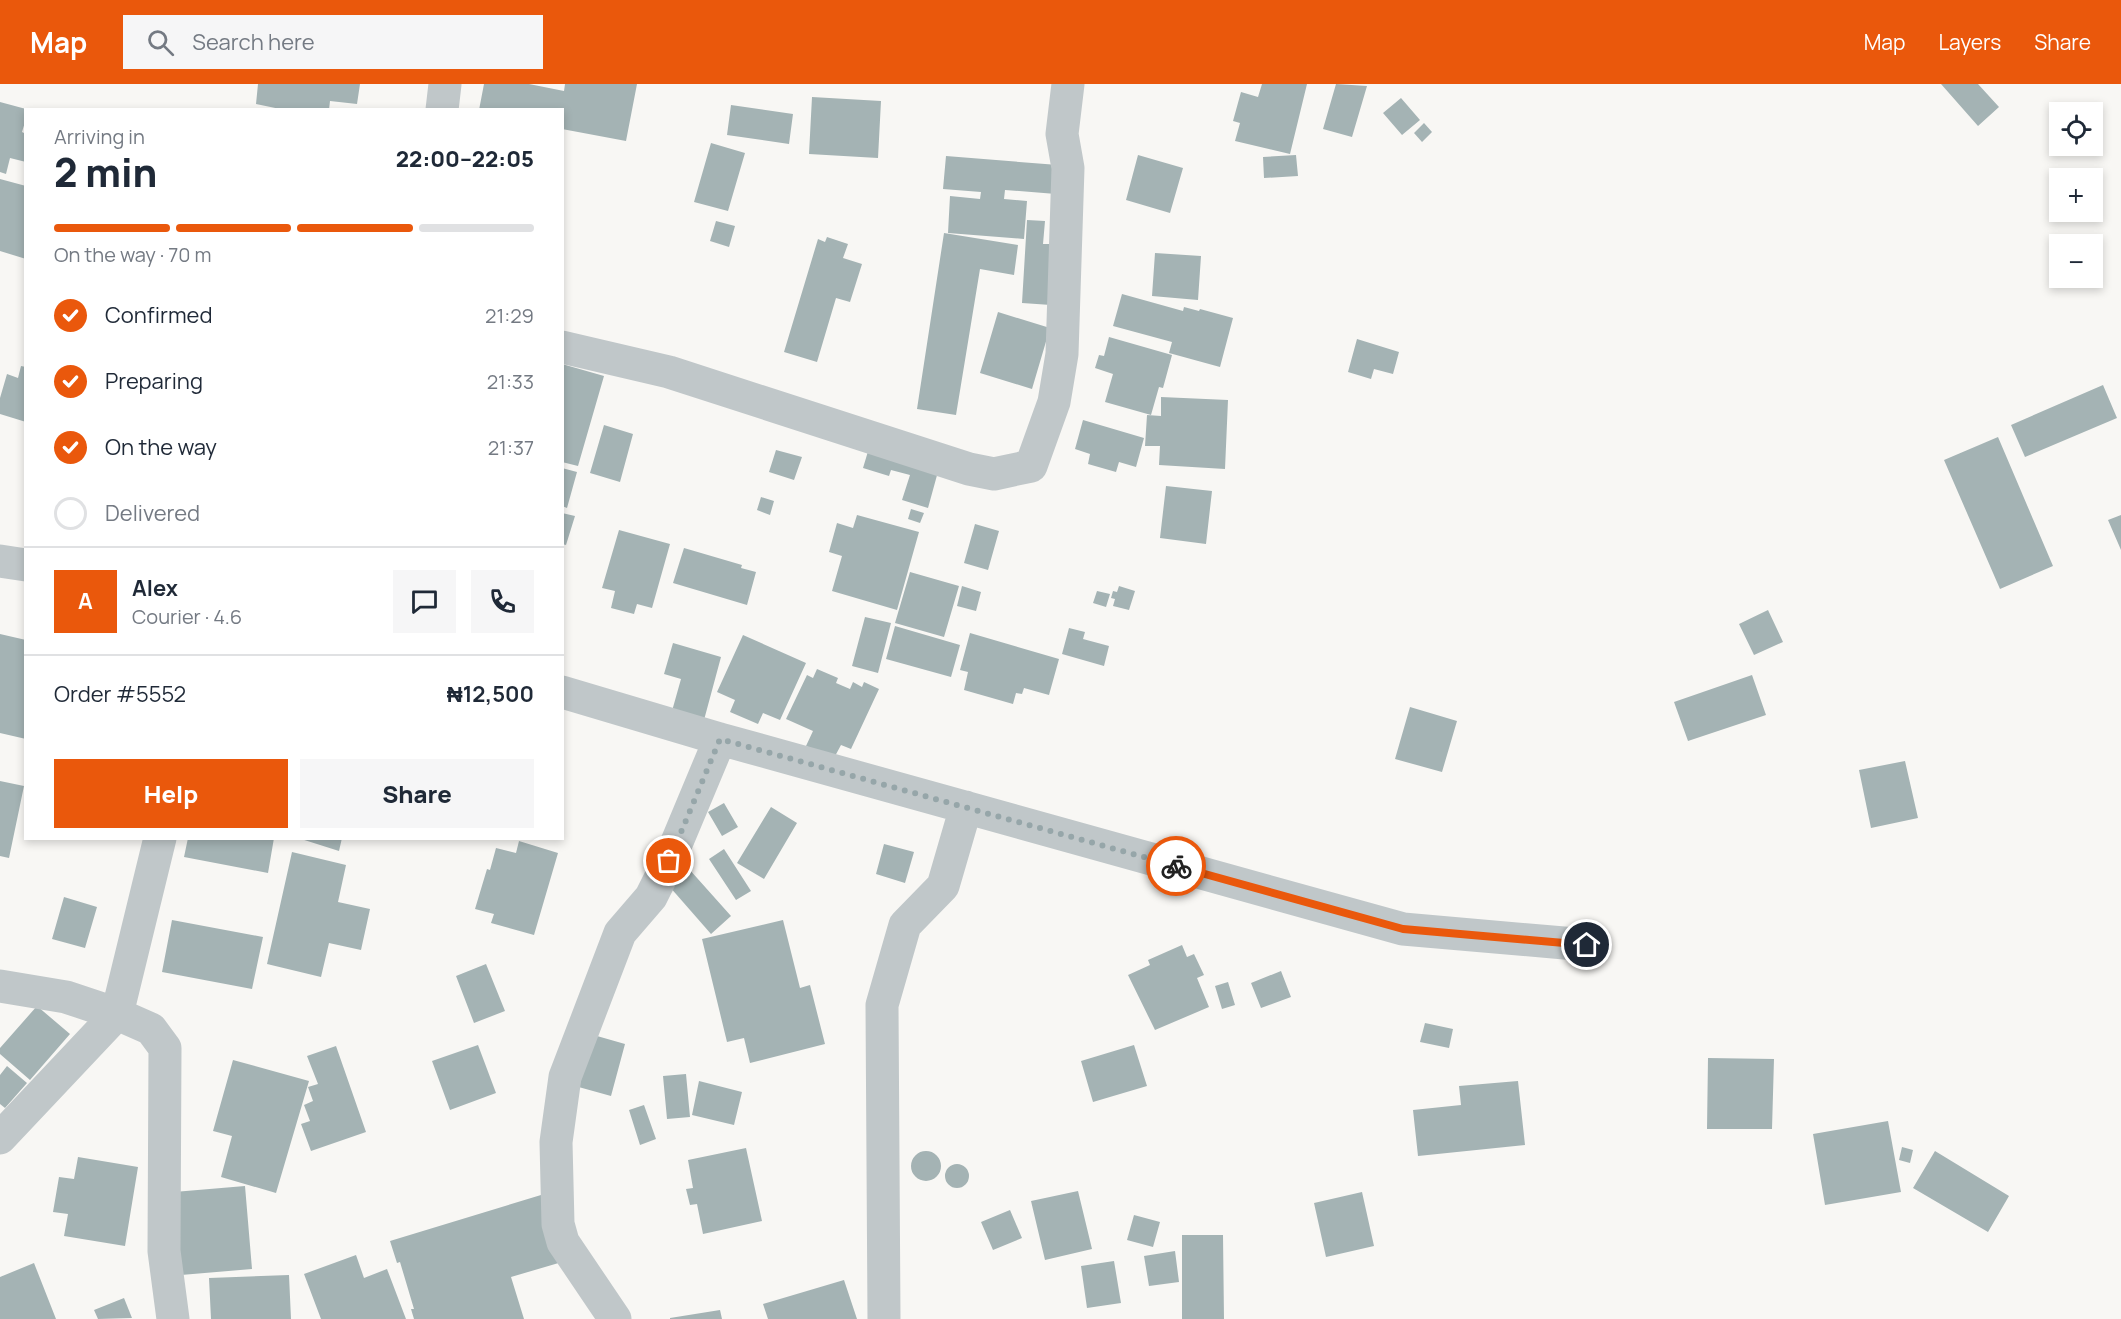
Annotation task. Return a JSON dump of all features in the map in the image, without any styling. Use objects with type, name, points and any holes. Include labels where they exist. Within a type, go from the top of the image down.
[{"type":"street","points":[[441,108],[445,84]]},
{"type":"street","points":[[564,347],[669,372],[969,469],[994,474],[1031,466],[1054,402],[1062,354],[1068,168],[1062,134],[1068,84]]},
{"type":"street","points":[[0,561],[24,565]]},
{"type":"street","points":[[564,693],[720,739],[1403,929],[1587,945]]},
{"type":"street","points":[[615,1319],[563,1242],[558,1224],[556,1142],[565,1077],[620,933],[651,897],[669,861],[720,739]]},
{"type":"street","points":[[884,1319],[882,1005],[905,925],[942,886],[966,807]]},
{"type":"street","points":[[0,1138],[117,1014],[160,840]]},
{"type":"street","points":[[0,986],[66,997],[117,1014],[151,1029],[165,1048],[164,1251],[173,1319]]},
{"type":"building","points":[[258,84],[360,84],[357,104],[330,101],[329,108],[275,108],[256,104]]},
{"type":"building","points":[[484,84],[529,84],[564,91],[565,84],[637,84],[626,141],[564,129],[564,108],[479,108]]},
{"type":"building","points":[[1262,84],[1307,84],[1290,154],[1235,141],[1240,123],[1233,121],[1241,92],[1258,97]]},
{"type":"building","points":[[1336,84],[1367,86],[1352,137],[1323,129]]},
{"type":"building","points":[[1941,84],[1978,84],[1999,107],[1978,126]]},
{"type":"building","points":[[812,97],[881,101],[878,158],[809,154]]},
{"type":"building","points":[[1401,98],[1420,120],[1402,135],[1383,113]]},
{"type":"building","points":[[0,102],[24,108],[22,132],[24,133],[24,162],[10,158],[6,174],[0,172]]},
{"type":"building","points":[[731,105],[793,114],[789,144],[727,135]]},
{"type":"building","points":[[1424,123],[1432,132],[1422,142],[1414,133]]},
{"type":"building","points":[[711,143],[745,153],[728,211],[694,202]]},
{"type":"building","points":[[1138,155],[1183,168],[1170,213],[1126,200]]},
{"type":"building","points":[[1296,155],[1298,176],[1264,178],[1263,157]]},
{"type":"building","points":[[946,156],[1058,165],[1056,194],[1005,190],[1004,199],[1027,201],[1024,239],[948,233],[950,196],[980,199],[981,192],[943,189]]},
{"type":"building","points":[[0,179],[24,185],[24,258],[0,251]]},
{"type":"building","points":[[1027,220],[1045,221],[1043,244],[1055,244],[1051,305],[1022,303]]},
{"type":"building","points":[[716,221],[735,226],[729,247],[710,241]]},
{"type":"building","points":[[944,233],[1018,245],[1014,275],[980,269],[956,415],[917,409]]},
{"type":"building","points":[[827,237],[848,244],[843,258],[862,264],[850,302],[836,298],[817,362],[784,352],[818,239],[825,242]]},
{"type":"building","points":[[1155,253],[1201,256],[1198,300],[1152,296]]},
{"type":"building","points":[[1122,294],[1183,311],[1184,307],[1199,311],[1200,309],[1233,318],[1220,367],[1169,353],[1172,342],[1113,326]]},
{"type":"building","points":[[998,312],[1050,328],[1032,389],[980,373]]},
{"type":"building","points":[[1109,337],[1172,355],[1163,388],[1159,387],[1151,415],[1105,402],[1113,374],[1095,368],[1099,355],[1104,356]]},
{"type":"building","points":[[1357,339],[1399,352],[1393,374],[1374,369],[1371,379],[1348,372]]},
{"type":"building","points":[[564,365],[604,376],[578,466],[564,462]]},
{"type":"building","points":[[21,366],[24,367],[24,421],[0,414],[0,398],[7,374],[18,378]]},
{"type":"building","points":[[2103,385],[2117,418],[2025,457],[2011,425]]},
{"type":"building","points":[[1161,397],[1228,400],[1225,469],[1159,465],[1160,446],[1145,446],[1147,415],[1161,416]]},
{"type":"building","points":[[1083,420],[1144,438],[1136,467],[1119,462],[1116,472],[1088,464],[1090,454],[1075,449]]},
{"type":"building","points":[[604,425],[633,434],[620,482],[590,473]]},
{"type":"building","points":[[1998,437],[2053,566],[2000,589],[1944,460]]},
{"type":"building","points":[[869,448],[939,468],[928,508],[902,500],[910,475],[891,470],[889,476],[863,468]]},
{"type":"building","points":[[776,450],[802,457],[794,480],[769,472]]},
{"type":"building","points":[[564,469],[577,472],[567,508],[564,507]]},
{"type":"building","points":[[1166,486],[1212,491],[1206,544],[1160,538]]},
{"type":"building","points":[[761,497],[774,501],[770,515],[757,510]]},
{"type":"building","points":[[911,509],[924,513],[920,523],[908,519]]},
{"type":"building","points":[[564,513],[575,516],[566,545],[564,544]]},
{"type":"building","points":[[857,515],[919,532],[897,610],[832,591],[842,556],[829,552],[837,523],[853,528]]},
{"type":"building","points":[[2121,515],[2121,550],[2108,520]]},
{"type":"building","points":[[975,524],[999,531],[988,570],[964,563]]},
{"type":"building","points":[[619,530],[670,544],[652,608],[637,604],[634,614],[611,608],[615,591],[602,588]]},
{"type":"building","points":[[684,548],[742,565],[741,568],[756,572],[747,605],[673,583]]},
{"type":"building","points":[[910,572],[959,586],[944,637],[895,623]]},
{"type":"building","points":[[962,586],[981,592],[976,611],[957,606]]},
{"type":"building","points":[[1119,586],[1135,591],[1129,610],[1113,606],[1115,599],[1111,598],[1113,591],[1117,592]]},
{"type":"building","points":[[1097,591],[1110,594],[1106,607],[1093,603]]},
{"type":"building","points":[[1768,610],[1783,642],[1754,655],[1739,624]]},
{"type":"building","points":[[865,617],[891,623],[878,673],[852,666]]},
{"type":"building","points":[[895,626],[960,645],[951,677],[886,659]]},
{"type":"building","points":[[1069,628],[1085,632],[1083,639],[1109,646],[1104,666],[1062,654]]},
{"type":"building","points":[[970,633],[1059,659],[1049,695],[1024,688],[1022,694],[1016,693],[1013,704],[964,690],[968,672],[960,670]]},
{"type":"building","points":[[0,634],[24,640],[24,739],[0,733]]},
{"type":"building","points":[[743,635],[806,663],[780,720],[763,713],[758,724],[730,712],[735,700],[717,692]]},
{"type":"building","points":[[673,643],[721,657],[704,720],[672,711],[681,679],[664,674]]},
{"type":"building","points":[[817,669],[838,678],[836,683],[850,689],[853,682],[862,687],[864,682],[879,689],[851,749],[841,745],[834,758],[806,746],[813,731],[786,719],[807,675],[813,678]]},
{"type":"building","points":[[1752,675],[1766,715],[1688,741],[1674,702]]},
{"type":"building","points":[[1410,707],[1457,721],[1442,772],[1395,759]]},
{"type":"building","points":[[1905,761],[1918,818],[1871,828],[1859,770]]},
{"type":"building","points":[[0,781],[24,786],[9,858],[0,856]]},
{"type":"building","points":[[724,803],[738,827],[722,836],[708,812]]},
{"type":"building","points":[[771,807],[797,823],[764,879],[737,863]]},
{"type":"building","points":[[188,840],[274,840],[268,873],[184,857]]},
{"type":"building","points":[[304,840],[342,840],[339,851]]},
{"type":"building","points":[[519,841],[558,853],[534,935],[491,923],[494,914],[475,909],[496,848],[516,853]]},
{"type":"building","points":[[884,844],[914,852],[905,883],[876,874]]},
{"type":"building","points":[[724,849],[751,891],[736,900],[709,859]]},
{"type":"building","points":[[292,852],[346,865],[338,902],[370,909],[361,950],[329,943],[321,977],[267,964]]},
{"type":"building","points":[[689,869],[731,916],[711,934],[669,886]]},
{"type":"building","points":[[64,897],[97,907],[85,948],[52,939]]},
{"type":"building","points":[[172,920],[263,937],[252,989],[162,972]]},
{"type":"building","points":[[783,920],[800,988],[810,985],[825,1044],[750,1063],[744,1038],[727,1042],[702,939]]},
{"type":"building","points":[[1182,945],[1187,957],[1194,954],[1204,975],[1197,978],[1209,1007],[1155,1030],[1128,975],[1150,965],[1148,960]]},
{"type":"building","points":[[486,964],[505,1011],[474,1023],[456,976]]},
{"type":"building","points":[[1281,971],[1291,997],[1261,1008],[1251,983]]},
{"type":"building","points":[[1228,982],[1235,1005],[1222,1009],[1215,986]]},
{"type":"building","points":[[37,1006],[70,1034],[30,1080],[0,1054],[0,1048]]},
{"type":"building","points":[[1425,1023],[1453,1029],[1449,1048],[1420,1042]]},
{"type":"building","points":[[590,1034],[625,1044],[611,1096],[575,1086]]},
{"type":"building","points":[[478,1045],[496,1093],[450,1110],[432,1061]]},
{"type":"building","points":[[1134,1045],[1147,1086],[1093,1102],[1081,1061]]},
{"type":"building","points":[[336,1046],[366,1132],[311,1151],[301,1124],[310,1121],[304,1105],[313,1101],[308,1087],[318,1084],[307,1056]]},
{"type":"building","points":[[1708,1058],[1774,1059],[1772,1129],[1707,1129]]},
{"type":"building","points":[[233,1060],[309,1081],[276,1193],[221,1177],[232,1136],[213,1131]]},
{"type":"building","points":[[7,1066],[27,1083],[5,1108],[0,1104],[0,1075]]},
{"type":"building","points":[[686,1074],[690,1117],[667,1119],[663,1076]]},
{"type":"building","points":[[699,1081],[742,1092],[734,1125],[692,1115]]},
{"type":"building","points":[[1518,1081],[1525,1145],[1418,1156],[1413,1110],[1461,1105],[1459,1086]]},
{"type":"building","points":[[644,1105],[656,1139],[640,1145],[629,1110]]},
{"type":"building","points":[[1888,1121],[1901,1192],[1825,1205],[1813,1134]]},
{"type":"building","points":[[1902,1147],[1913,1150],[1910,1163],[1899,1160]]},
{"type":"building","points":[[746,1148],[762,1221],[703,1234],[697,1204],[690,1205],[686,1189],[693,1188],[688,1160]]},
{"type":"building","points":[[926,1151],[932,1152],[940,1160],[940,1172],[932,1180],[926,1181],[920,1180],[912,1172],[911,1166],[912,1160],[920,1152]]},
{"type":"building","points":[[1935,1151],[2009,1196],[1988,1232],[1913,1188]]},
{"type":"building","points":[[78,1157],[138,1167],[125,1246],[64,1236],[68,1214],[53,1212],[59,1177],[74,1179]]},
{"type":"building","points":[[952,1164],[962,1164],[969,1171],[969,1181],[962,1188],[952,1188],[945,1181],[945,1171]]},
{"type":"building","points":[[245,1186],[252,1269],[181,1275],[174,1192]]},
{"type":"building","points":[[1078,1191],[1092,1249],[1045,1260],[1031,1201]]},
{"type":"building","points":[[1362,1192],[1374,1246],[1326,1257],[1314,1203]]},
{"type":"building","points":[[541,1195],[562,1262],[511,1277],[524,1319],[414,1319],[411,1309],[414,1309],[400,1262],[397,1263],[390,1241]]},
{"type":"building","points":[[1010,1210],[1022,1238],[993,1250],[981,1222]]},
{"type":"building","points":[[1134,1215],[1160,1222],[1153,1247],[1127,1240]]},
{"type":"building","points":[[1182,1235],[1223,1235],[1224,1319],[1182,1319]]},
{"type":"building","points":[[1175,1251],[1179,1282],[1149,1286],[1144,1256]]},
{"type":"building","points":[[356,1255],[364,1278],[387,1269],[406,1319],[321,1319],[304,1274]]},
{"type":"building","points":[[1114,1261],[1121,1303],[1087,1308],[1081,1266]]},
{"type":"building","points":[[34,1263],[56,1319],[0,1319],[0,1277]]},
{"type":"building","points":[[289,1275],[291,1319],[211,1319],[209,1278]]},
{"type":"building","points":[[844,1280],[857,1319],[768,1319],[763,1304]]},
{"type":"building","points":[[124,1298],[132,1318],[98,1319],[94,1310]]},
{"type":"building","points":[[720,1310],[722,1319],[670,1319],[670,1318]]},
{"type":"way so far","points":[[669,861],[720,739],[1176,866]]},
{"type":"route","points":[[1176,866],[1403,929],[1587,945]]}]
